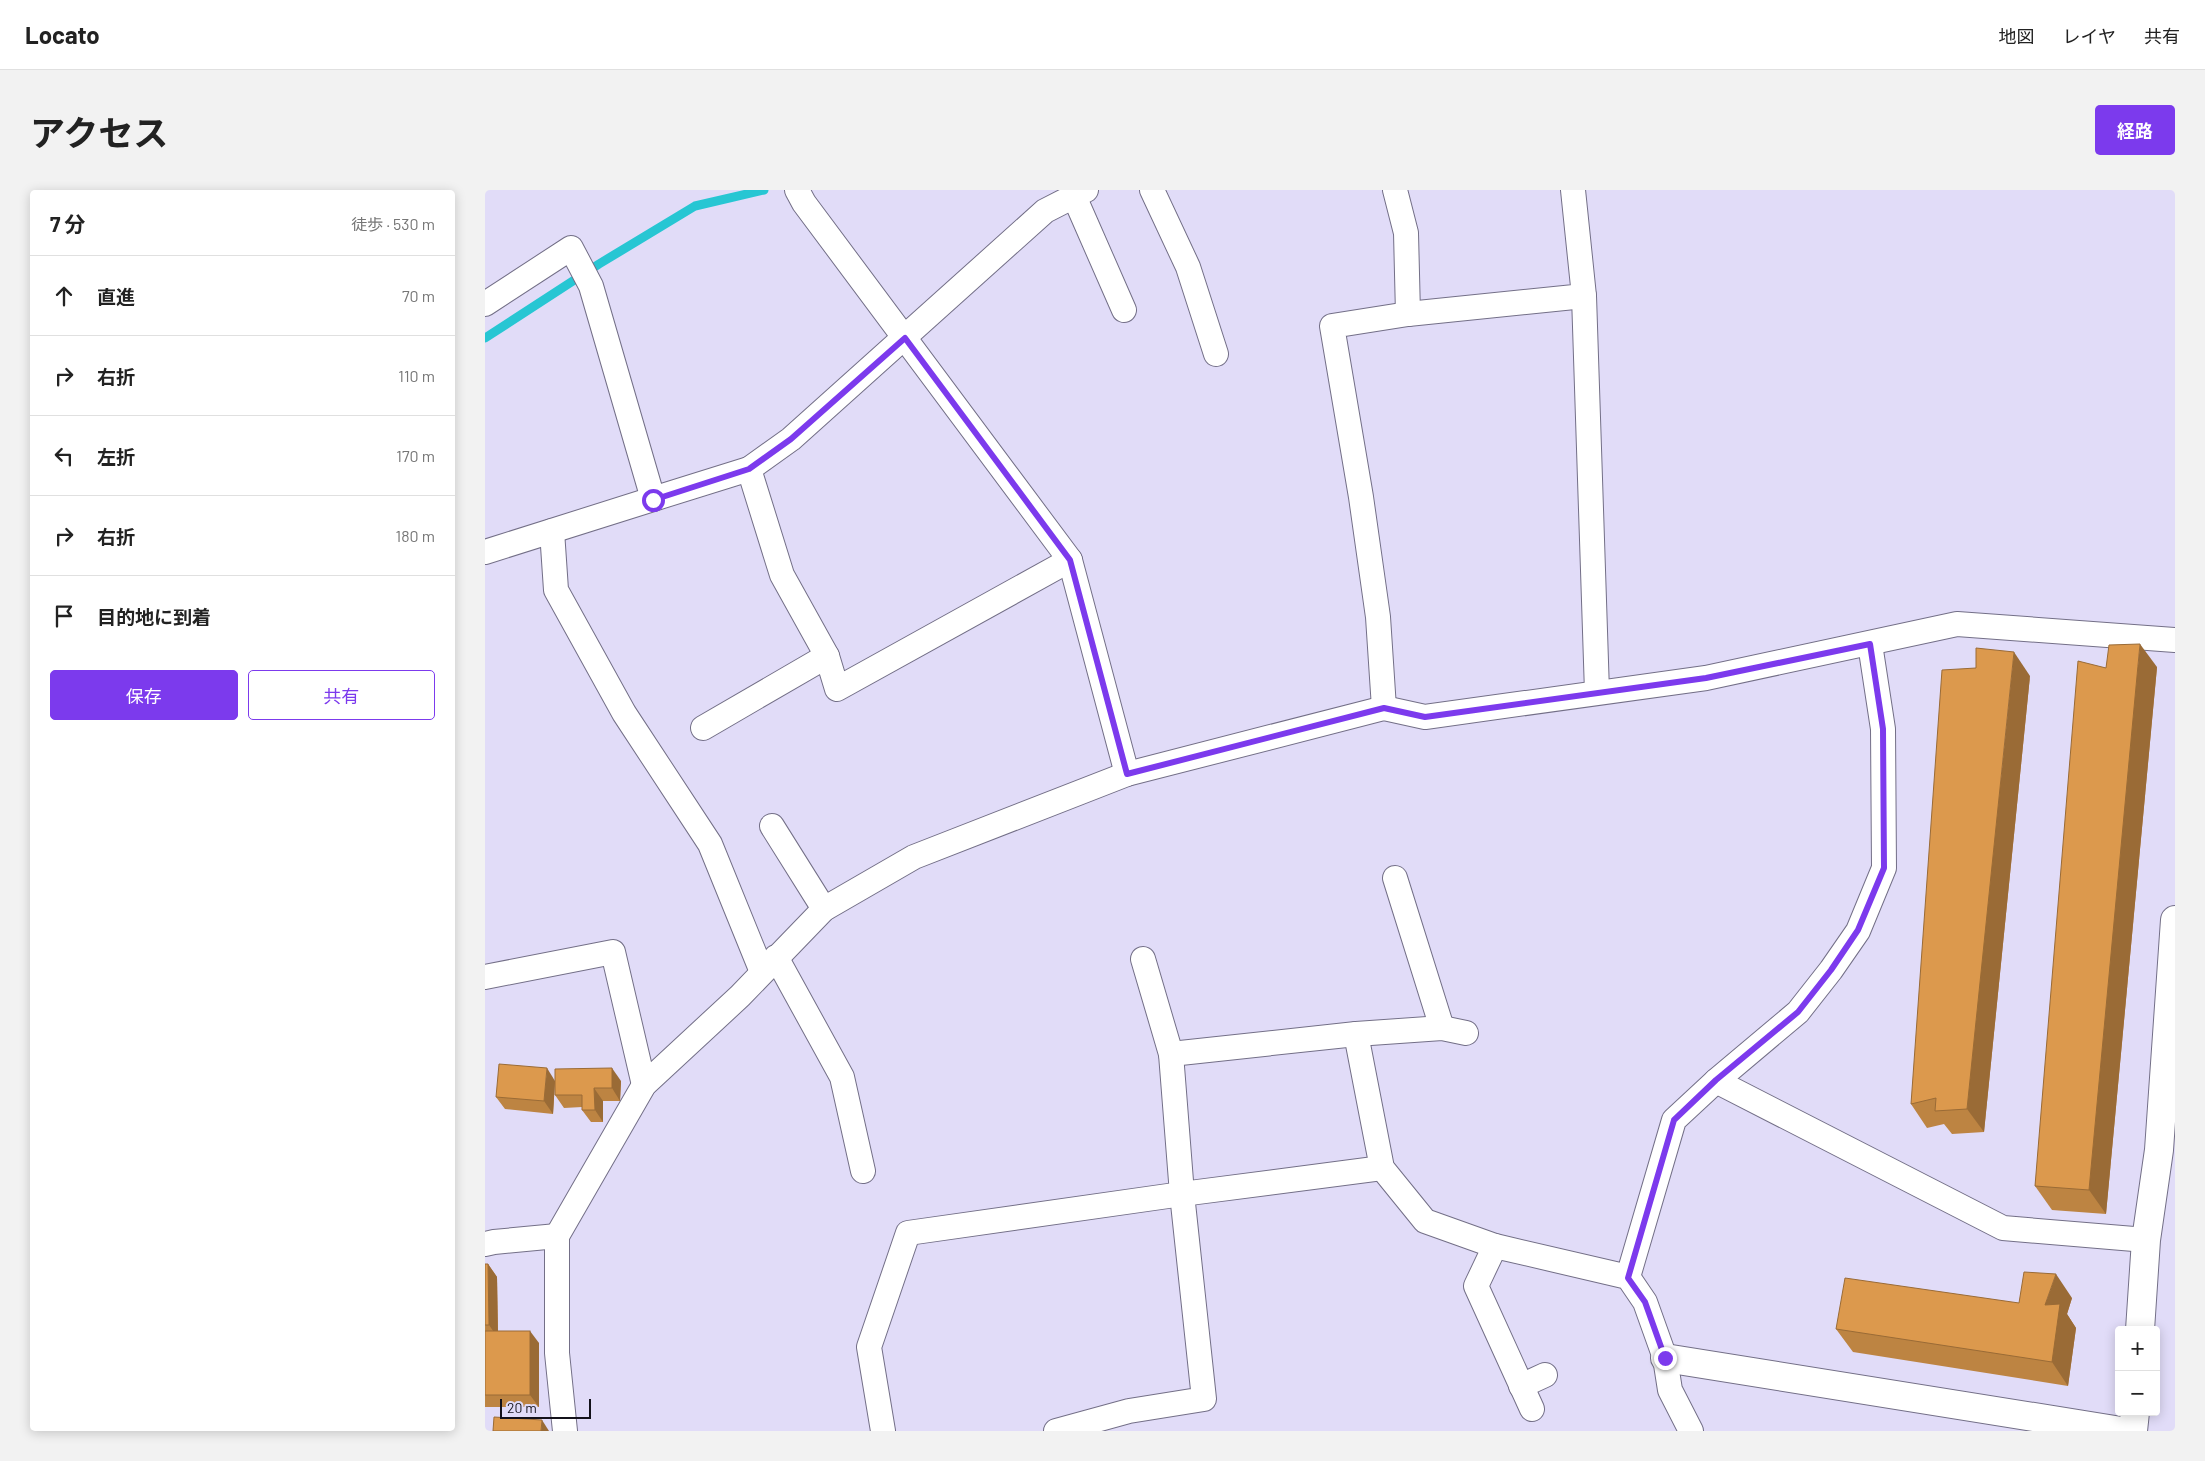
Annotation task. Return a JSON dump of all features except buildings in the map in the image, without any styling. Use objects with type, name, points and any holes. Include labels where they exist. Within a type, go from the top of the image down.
[{"type":"street","points":[[1153,190],[1188,267],[1216,354]]},
{"type":"street","points":[[1395,190],[1406,233],[1408,314]]},
{"type":"street","points":[[1573,190],[1584,296],[1597,692]]},
{"type":"street","points":[[485,552],[749,469],[791,439],[1045,211],[1080,193],[1124,310]]},
{"type":"street","points":[[801,196],[1070,560],[1127,774]]},
{"type":"street","points":[[485,304],[571,248],[591,286],[653,500]]},
{"type":"street","points":[[1384,708],[1378,617],[1361,497],[1333,326],[1408,314],[1584,296]]},
{"type":"street","points":[[749,469],[782,574],[827,656],[837,689],[1070,560]]},
{"type":"street","points":[[552,531],[556,590],[624,713],[710,844],[769,965],[842,1077],[863,1171]]},
{"type":"street","points":[[565,1431],[557,1353],[557,1236],[644,1085],[733,1002],[824,909],[913,857],[1127,774],[1384,708],[1425,717],[1706,678],[1957,624],[2175,640]]},
{"type":"street","points":[[1628,1278],[1674,1120],[1716,1080],[1804,1005],[1858,930],[1884,868],[1883,729],[1870,644]]},
{"type":"street","points":[[703,728],[827,656]]},
{"type":"street","points":[[773,826],[824,909]]},
{"type":"street","points":[[1395,878],[1442,1028]]},
{"type":"street","points":[[2140,1326],[2146,1240],[2167,1151],[2175,920]]},
{"type":"street","points":[[485,977],[613,952],[644,1085]]},
{"type":"street","points":[[1057,1431],[1129,1412],[1205,1399],[1182,1194],[1171,1054],[1143,959]]},
{"type":"street","points":[[1171,1054],[1356,1034],[1442,1028],[1466,1033]]},
{"type":"street","points":[[1356,1034],[1382,1168],[1425,1221],[1495,1246],[1628,1278],[1645,1302],[1665,1358],[1670,1390],[1691,1431]]},
{"type":"street","points":[[1716,1080],[2003,1228],[2146,1240]]},
{"type":"street","points":[[883,1431],[869,1347],[908,1233],[1382,1168]]},
{"type":"street","points":[[485,1244],[557,1236]]},
{"type":"street","points":[[1495,1246],[1476,1286],[1532,1409]]},
{"type":"street","points":[[1665,1358],[2121,1431]]},
{"type":"street","points":[[1521,1386],[1545,1376]]},
{"type":"street","points":[[2133,1431],[2135,1416]]},
{"type":"waterway","points":[[485,338],[599,264],[695,206],[764,190]]},
{"type":"route","points":[[653,500],[749,469],[791,439],[905,338],[1070,560],[1127,774],[1384,708],[1425,717],[1706,678],[1870,644],[1883,729],[1884,868],[1858,930],[1831,970],[1798,1012],[1716,1080],[1674,1120],[1628,1278],[1645,1302],[1665,1358]]}]
